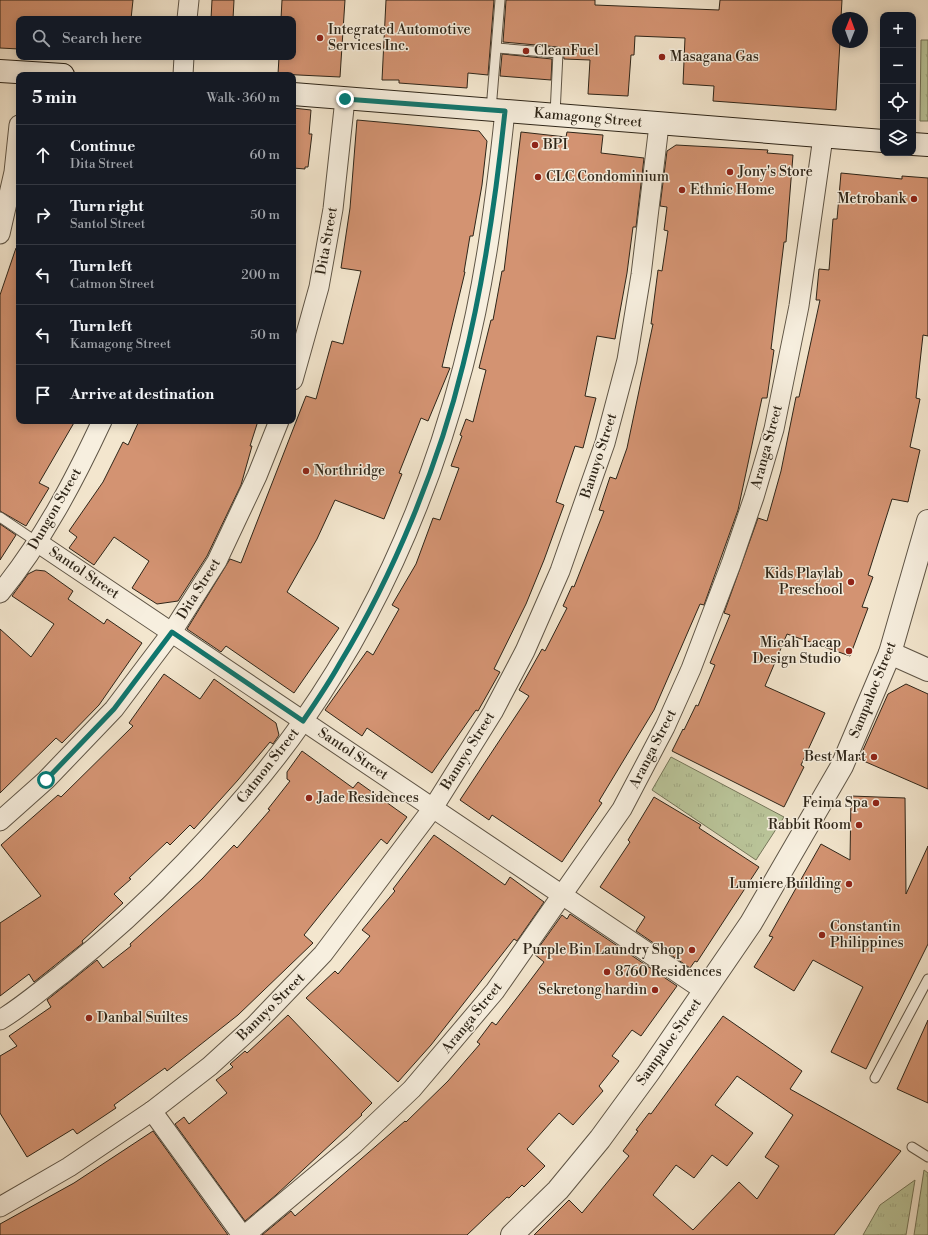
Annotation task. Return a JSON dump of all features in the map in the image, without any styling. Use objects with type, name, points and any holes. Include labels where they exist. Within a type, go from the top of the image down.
[{"type":"street","points":[[187,16],[189,0]]},
{"type":"street","points":[[183,72],[184,60]]},
{"type":"street","points":[[0,71],[16,73]]},
{"type":"street","name":"Kamagong Street","points":[[296,94],[659,125],[880,142]]},
{"type":"street","name":"Dita Street","points":[[296,369],[319,287],[333,209],[345,99]]},
{"type":"street","name":"Catmon Street","points":[[0,1020],[16,1010],[95,948],[147,902],[210,836],[261,777],[303,721],[341,663],[379,592],[414,512],[444,433],[463,367],[488,247],[498,111]]},
{"type":"street","name":"Banuyo Street","points":[[0,1207],[69,1167],[152,1111],[210,1066],[250,1030],[323,954],[433,808],[493,712],[524,651],[560,571],[605,443],[627,360],[641,275],[659,125]]},
{"type":"street","name":"Aranga Street","points":[[243,1235],[354,1144],[412,1089],[496,991],[622,809],[665,727],[696,656],[731,564],[774,429],[799,306],[823,137]]},
{"type":"street","points":[[916,144],[928,145]]},
{"type":"street","points":[[0,234],[14,172],[16,153]]},
{"type":"street","name":"Dungon Street","points":[[0,594],[37,542],[84,458],[101,424]]},
{"type":"street","name":"Dita Street","points":[[0,821],[46,780],[114,709],[172,632],[217,561],[257,476],[278,424]]},
{"type":"street","name":"Sampaloc Street","points":[[512,1235],[558,1190],[600,1139],[705,991],[751,923],[842,766],[890,653],[928,521]]},
{"type":"street","name":"Santol Street","points":[[37,542],[705,991]]},
{"type":"street","points":[[890,653],[928,670]]},
{"type":"street","points":[[152,1111],[243,1235]]},
{"type":"lane","points":[[498,111],[496,48],[500,0]]},
{"type":"lane","points":[[496,48],[558,53],[554,115]]},
{"type":"lane","name":"Santol Street","points":[[0,517],[37,542]]},
{"type":"lane","points":[[875,1078],[928,979]]},
{"type":"lane","points":[[912,1147],[928,1157]]},
{"type":"green space","points":[[921,40],[928,40],[928,121],[920,121]]},
{"type":"green space","points":[[671,757],[784,817],[756,860],[652,790]]},
{"type":"green space","points":[[924,1170],[928,1173],[928,1235],[914,1235]]},
{"type":"green space","points":[[915,1180],[906,1235],[863,1235],[880,1205]]},
{"type":"building","points":[[0,0],[133,0],[131,16],[16,16],[16,49],[0,48]]},
{"type":"building","points":[[212,0],[234,0],[233,16],[211,16]]},
{"type":"building","points":[[282,0],[345,0],[340,77],[296,75],[296,72],[278,72],[279,60],[296,60],[296,16],[281,16]]},
{"type":"building","points":[[386,0],[494,0],[488,75],[468,73],[467,88],[399,83],[399,80],[382,80]]},
{"type":"building","points":[[506,0],[595,0],[595,5],[719,10],[720,0],[842,0],[841,12],[832,12],[832,48],[840,48],[836,110],[713,101],[714,86],[683,84],[685,38],[635,36],[634,55],[631,55],[628,96],[588,94],[590,60],[564,59],[563,51],[558,47],[503,42]]},
{"type":"building","points":[[502,54],[552,59],[551,80],[500,76]]},
{"type":"building","points":[[296,108],[311,110],[309,134],[312,134],[308,167],[305,167],[305,169],[296,168]]},
{"type":"building","points":[[357,120],[479,131],[487,141],[482,185],[473,236],[470,236],[465,272],[442,367],[450,368],[428,421],[421,418],[399,473],[402,474],[384,519],[335,500],[317,539],[287,592],[339,628],[294,693],[226,646],[221,652],[187,629],[230,559],[241,563],[306,396],[316,399],[332,341],[343,344],[361,271],[341,268],[350,208]]},
{"type":"building","points":[[521,132],[566,137],[567,132],[603,135],[601,153],[644,158],[636,227],[633,227],[627,273],[615,339],[597,336],[585,396],[596,398],[583,448],[575,446],[556,502],[564,505],[544,560],[526,604],[494,669],[500,672],[478,711],[476,710],[432,773],[367,728],[362,736],[325,710],[367,651],[373,655],[399,609],[392,605],[416,564],[433,518],[440,520],[459,468],[451,466],[462,436],[460,435],[466,419],[473,422],[486,370],[479,368],[491,320],[493,320],[502,271],[504,271]]},
{"type":"building","points":[[676,145],[768,150],[767,153],[793,155],[786,242],[784,242],[771,349],[774,350],[767,398],[762,398],[738,510],[704,605],[700,604],[654,710],[599,801],[602,803],[562,862],[492,815],[489,820],[460,800],[529,696],[519,690],[542,649],[545,651],[567,608],[563,606],[572,586],[574,587],[604,511],[599,510],[610,477],[616,479],[627,448],[653,324],[651,324],[658,270],[662,271],[668,231],[664,230],[667,207],[660,206],[667,151]]},
{"type":"building","points":[[841,173],[902,179],[902,176],[928,178],[928,336],[923,335],[916,398],[920,399],[910,447],[920,450],[908,502],[892,499],[868,575],[873,577],[862,607],[868,608],[850,656],[787,634],[765,686],[825,713],[801,765],[804,767],[784,807],[672,751],[696,705],[698,706],[715,665],[710,663],[730,615],[724,613],[758,518],[767,521],[781,471],[796,397],[799,397],[820,300],[816,300],[819,269],[829,270],[833,219],[837,219]]},
{"type":"building","points":[[16,248],[16,424],[73,424],[39,483],[49,488],[26,526],[0,511],[0,295]]},
{"type":"building","points":[[138,424],[257,424],[250,446],[252,446],[241,485],[207,556],[178,601],[157,604],[132,588],[149,561],[114,537],[94,565],[69,548],[77,537],[69,531],[103,482],[123,442],[128,445]]},
{"type":"building","points":[[0,524],[16,535],[0,560]]},
{"type":"building","points":[[36,570],[45,571],[73,591],[68,599],[104,624],[107,619],[142,643],[99,705],[62,743],[56,738],[0,793],[0,629],[31,657],[54,624],[12,596],[28,574]]},
{"type":"building","points":[[164,674],[200,699],[214,679],[276,723],[279,735],[273,744],[270,742],[194,829],[190,825],[170,845],[167,842],[129,878],[131,879],[114,894],[123,903],[82,941],[83,943],[34,982],[29,974],[0,996],[0,923],[41,896],[1,845],[58,795],[61,797],[133,726],[129,723]]},
{"type":"building","points":[[906,684],[928,694],[928,789],[859,759],[888,694]]},
{"type":"building","points":[[302,751],[353,788],[358,782],[407,817],[387,844],[381,839],[304,935],[313,943],[238,1015],[167,1071],[165,1068],[114,1105],[116,1108],[77,1134],[73,1129],[27,1157],[0,1113],[0,1056],[17,1046],[9,1036],[51,1007],[47,1000],[97,960],[103,968],[131,946],[130,944],[202,879],[234,845],[237,848],[270,810],[268,809],[290,781],[287,779],[287,772]]},
{"type":"building","points":[[851,796],[905,798],[906,894],[928,846],[928,944],[866,1069],[831,1052],[863,987],[813,960],[794,991],[754,967],[773,937],[769,936],[821,844],[850,860]]},
{"type":"building","points":[[654,797],[701,825],[699,828],[759,867],[697,962],[695,961],[690,968],[636,931],[645,917],[600,887],[630,842],[628,840]]},
{"type":"building","points":[[434,835],[505,885],[510,877],[544,902],[517,941],[514,939],[431,1045],[398,1082],[306,998],[335,971],[338,974],[370,936],[362,930],[395,891],[393,889]]},
{"type":"building","points":[[570,914],[677,986],[641,1036],[632,1030],[612,1056],[619,1061],[599,1086],[603,1091],[573,1125],[559,1113],[527,1149],[545,1166],[524,1187],[522,1185],[509,1198],[507,1197],[467,1235],[262,1235],[291,1211],[295,1216],[405,1121],[406,1122],[448,1081],[480,1044],[477,1042],[492,1022],[496,1025],[544,962],[534,954],[562,915],[567,919]]},
{"type":"building","points":[[288,1015],[372,1103],[361,1114],[362,1115],[276,1195],[245,1221],[175,1124],[184,1117],[189,1124],[227,1093],[216,1080],[233,1067],[230,1064],[245,1051],[247,1053]]},
{"type":"building","points":[[723,1016],[802,1071],[790,1089],[901,1151],[834,1235],[534,1235],[569,1200],[582,1213],[629,1156],[623,1151],[638,1131],[636,1130],[649,1113],[651,1114]],"holes":[[[737,1076],[793,1115],[765,1157],[779,1166],[757,1199],[739,1182],[693,1230],[653,1195],[676,1165],[694,1178],[712,1155],[727,1166],[753,1133],[715,1105]]]},
{"type":"building","points":[[928,1020],[928,1103],[897,1089]]},
{"type":"building","points":[[153,1131],[228,1235],[0,1235],[0,1224],[74,1183]]},
{"type":"place","name":"Integrated Automotive Services Inc.","points":[[320,38]]},
{"type":"place","name":"CleanFuel","points":[[526,51]]},
{"type":"place","name":"Masagana Gas","points":[[662,57]]},
{"type":"place","name":"BPI","points":[[535,145]]},
{"type":"place","name":"Jony's Store","points":[[730,172]]},
{"type":"place","name":"CLC Condominium","points":[[538,177]]},
{"type":"place","name":"Ethnic Home","points":[[682,190]]},
{"type":"place","name":"Metrobank","points":[[914,199]]},
{"type":"place","name":"Northridge","points":[[306,471]]},
{"type":"place","name":"Kids Playlab Preschool","points":[[851,582]]},
{"type":"place","name":"Micah Lacap Design Studio","points":[[849,651]]},
{"type":"place","name":"Best Mart","points":[[874,757]]},
{"type":"place","name":"Jade Residences","points":[[309,798]]},
{"type":"place","name":"Feima Spa","points":[[876,803]]},
{"type":"place","name":"Rabbit Room","points":[[859,825]]},
{"type":"place","name":"Lumiere Building","points":[[849,884]]},
{"type":"place","name":"Constantin Philippines","points":[[822,935]]},
{"type":"place","name":"Purple Bin Laundry Shop","points":[[692,950]]},
{"type":"place","name":"8760 Residences","points":[[607,972]]},
{"type":"place","name":"Sekretong hardin","points":[[655,990]]},
{"type":"place","name":"Danbal Suiltes","points":[[89,1018]]},
{"type":"route","points":[[46,780],[114,709],[172,632],[303,721],[341,663],[379,592],[414,512],[444,433],[463,367],[474,321],[488,247],[505,111],[345,99]]}]
